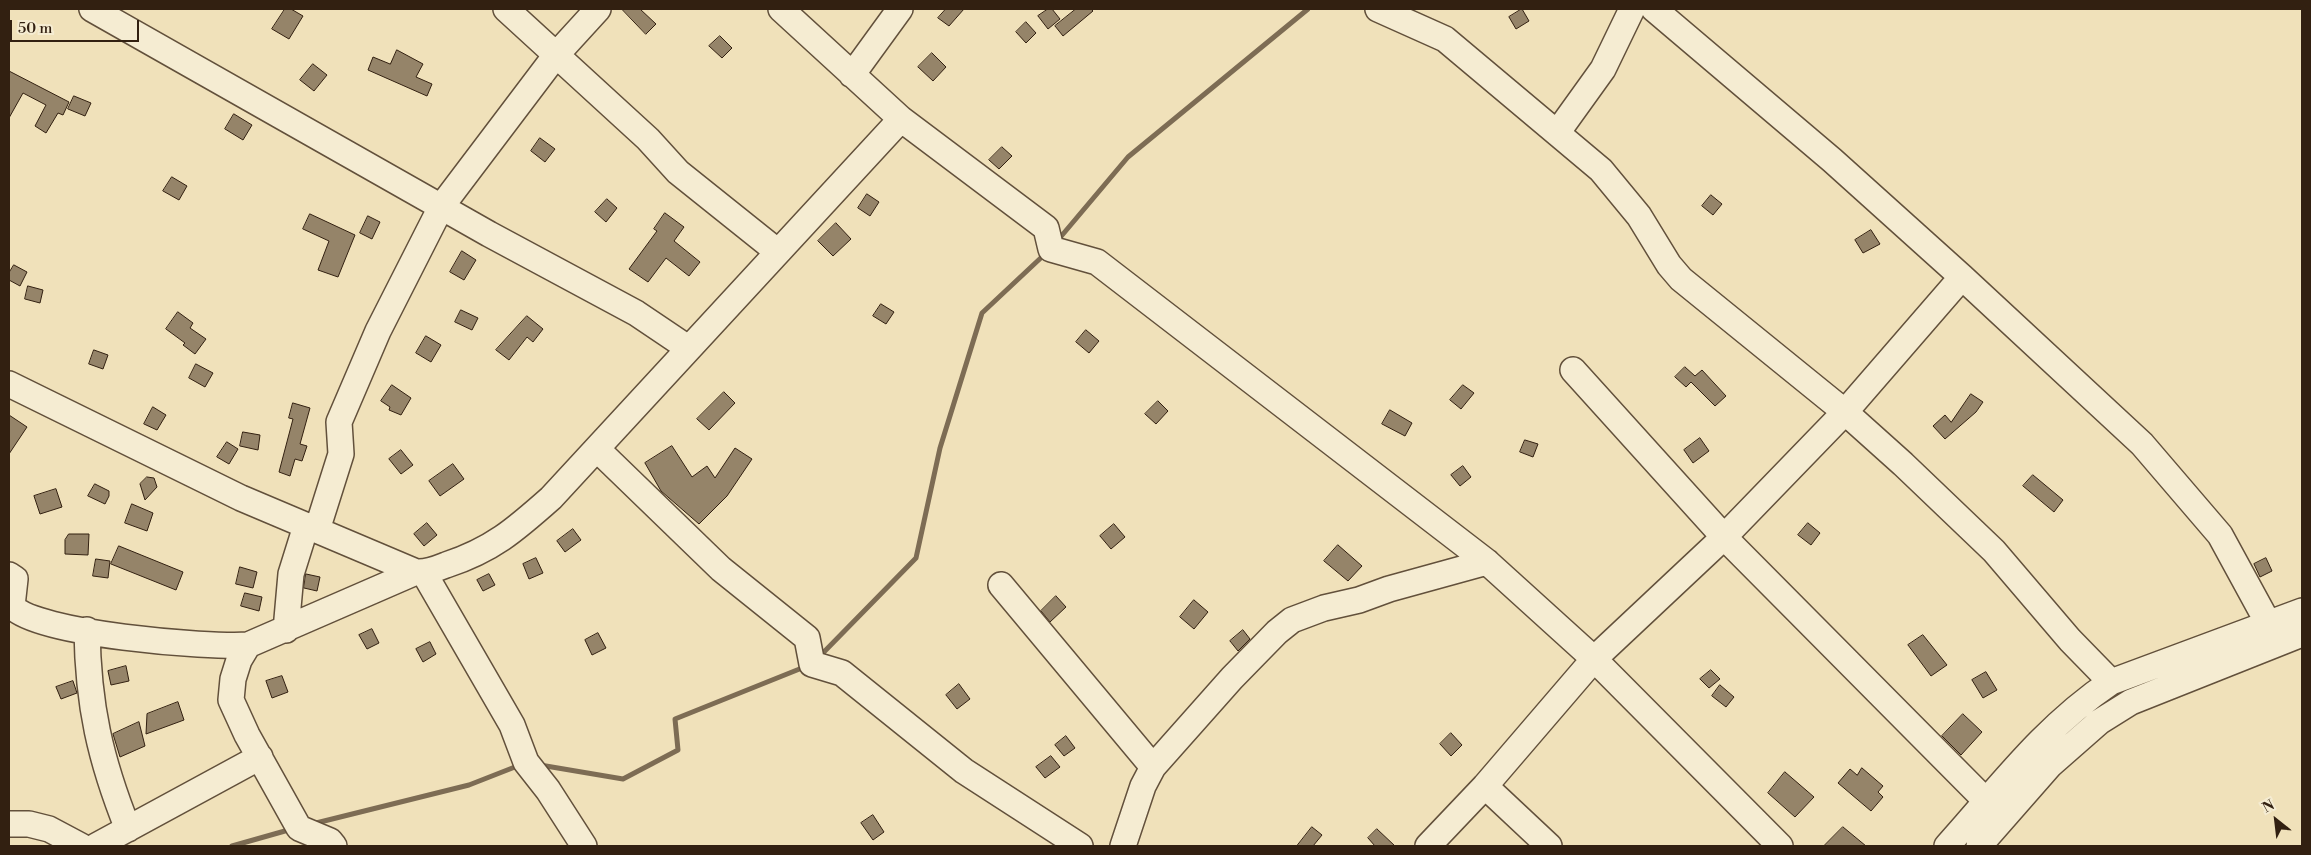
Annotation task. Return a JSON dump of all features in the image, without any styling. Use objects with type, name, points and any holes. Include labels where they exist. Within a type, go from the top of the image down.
[{"type":"street","points":[[92,9],[441,207],[592,291],[636,313],[688,348]]},
{"type":"street","points":[[506,9],[648,139],[678,172],[778,252]]},
{"type":"street","points":[[286,630],[291,574],[296,550],[311,528],[341,454],[338,422],[378,331],[441,207],[556,55],[598,9]]},
{"type":"street","points":[[781,9],[901,119],[1046,228],[1051,249],[1097,262],[1487,562],[1594,659],[1780,846]]},
{"type":"street","points":[[852,75],[900,9]]},
{"type":"street","points":[[1378,9],[1445,39],[1601,170],[1639,216],[1669,265],[1681,279],[1845,412],[1903,464],[1994,552],[2070,640],[2111,682]]},
{"type":"street","points":[[1557,133],[1603,69],[1632,9]]},
{"type":"street","points":[[1654,9],[1832,160],[1962,277],[2142,444],[2192,500],[2220,535],[2268,623]]},
{"type":"street","points":[[9,575],[15,579],[12,602],[16,610],[43,623],[163,643],[223,647],[248,646],[420,572],[469,558],[507,537],[550,498],[901,119]]},
{"type":"street","points":[[1428,846],[1485,786],[1594,659],[1724,537],[1845,412],[1962,277]]},
{"type":"street","points":[[1573,370],[1724,537],[1995,810]]},
{"type":"street","points":[[9,384],[241,498],[420,572],[512,725],[526,762],[548,790],[584,846]]},
{"type":"street","points":[[597,449],[721,569],[807,638],[812,664],[842,673],[964,772],[1080,846]]},
{"type":"street","points":[[1123,846],[1143,786],[1153,767],[1232,678],[1277,632],[1292,620],[1324,608],[1359,600],[1389,589],[1487,562]]},
{"type":"street","points":[[1001,585],[1153,767]]},
{"type":"street","points":[[1979,846],[1995,810],[2030,750],[2054,725],[2086,698],[2111,682],[2302,611]]},
{"type":"street","points":[[87,630],[87,670],[95,730],[110,785],[128,829]]},
{"type":"street","points":[[1948,846],[2050,766],[2074,742],[2099,722],[2123,707],[2302,634]]},
{"type":"street","points":[[248,646],[239,660],[232,679],[231,700],[299,828],[330,841],[334,846]]},
{"type":"street","points":[[96,846],[260,757]]},
{"type":"street","points":[[1485,786],[1550,846]]},
{"type":"street","points":[[9,824],[29,824],[48,829],[81,846]]},
{"type":"building","points":[[285,9],[291,9],[303,16],[289,39],[272,29]]},
{"type":"building","points":[[622,9],[640,9],[656,24],[646,34]]},
{"type":"building","points":[[946,9],[964,9],[949,26],[938,18]]},
{"type":"building","points":[[1048,9],[1052,9],[1060,19],[1048,29],[1038,16]]},
{"type":"building","points":[[1076,9],[1091,9],[1093,11],[1063,36],[1055,26]]},
{"type":"building","points":[[1522,9],[1529,21],[1516,29],[1509,17]]},
{"type":"building","points":[[1026,22],[1036,33],[1026,43],[1016,32]]},
{"type":"building","points":[[720,36],[732,48],[722,58],[709,46]]},
{"type":"building","points":[[397,50],[423,64],[416,77],[432,84],[427,96],[368,70],[373,57],[390,64]]},
{"type":"building","points":[[932,53],[946,67],[933,81],[918,67]]},
{"type":"building","points":[[313,64],[327,75],[314,91],[300,80]]},
{"type":"building","points":[[9,71],[69,102],[63,115],[58,113],[46,133],[35,126],[46,105],[23,93],[9,118]]},
{"type":"building","points":[[74,96],[91,103],[85,116],[68,109]]},
{"type":"building","points":[[234,114],[252,125],[243,140],[225,129]]},
{"type":"building","points":[[540,138],[555,149],[545,162],[531,151]]},
{"type":"building","points":[[1002,147],[1012,156],[999,169],[989,160]]},
{"type":"building","points":[[172,177],[187,186],[179,200],[163,191]]},
{"type":"building","points":[[867,194],[879,202],[870,216],[858,208]]},
{"type":"building","points":[[1711,195],[1722,204],[1713,215],[1702,206]]},
{"type":"building","points":[[607,199],[617,208],[606,222],[595,212]]},
{"type":"building","points":[[665,213],[684,227],[674,241],[700,262],[689,276],[666,258],[648,282],[629,269],[657,231],[654,229]]},
{"type":"building","points":[[310,214],[355,235],[338,277],[318,270],[329,241],[303,229]]},
{"type":"building","points":[[368,216],[380,222],[372,239],[360,233]]},
{"type":"building","points":[[836,223],[851,239],[833,256],[818,241]]},
{"type":"building","points":[[1871,230],[1880,244],[1863,253],[1855,240]]},
{"type":"building","points":[[462,251],[476,260],[464,280],[450,272]]},
{"type":"building","points":[[14,265],[27,272],[20,286],[9,280],[9,273]]},
{"type":"building","points":[[28,286],[43,290],[40,303],[25,299]]},
{"type":"building","points":[[881,304],[894,312],[886,324],[873,316]]},
{"type":"building","points":[[461,310],[478,318],[472,330],[455,322]]},
{"type":"building","points":[[178,312],[193,323],[190,328],[206,339],[195,354],[183,345],[185,343],[166,329]]},
{"type":"building","points":[[527,316],[543,329],[533,342],[527,337],[509,360],[496,350]]},
{"type":"building","points":[[1086,330],[1099,341],[1089,353],[1076,342]]},
{"type":"building","points":[[426,336],[441,345],[431,362],[416,353]]},
{"type":"building","points":[[94,350],[108,355],[103,369],[89,364]]},
{"type":"building","points":[[196,364],[213,373],[205,387],[189,378]]},
{"type":"building","points":[[1685,367],[1695,376],[1702,370],[1726,396],[1715,406],[1691,382],[1686,387],[1675,377]]},
{"type":"building","points":[[392,385],[411,398],[401,415],[389,410],[390,407],[381,401]]},
{"type":"building","points":[[1463,385],[1474,393],[1461,409],[1450,400]]},
{"type":"building","points":[[724,392],[735,403],[709,430],[697,419]]},
{"type":"building","points":[[1971,394],[1983,402],[1976,412],[1945,439],[1933,426],[1945,415],[1951,422]]},
{"type":"building","points":[[1158,401],[1168,411],[1156,424],[1145,414]]},
{"type":"building","points":[[293,403],[310,408],[300,444],[307,446],[302,461],[295,459],[290,476],[279,472],[293,419],[289,418]]},
{"type":"building","points":[[153,407],[166,415],[157,430],[144,424]]},
{"type":"building","points":[[1390,410],[1412,423],[1405,436],[1382,424]]},
{"type":"building","points":[[9,415],[27,427],[9,454]]},
{"type":"building","points":[[243,432],[260,435],[258,450],[240,446]]},
{"type":"building","points":[[1700,438],[1709,451],[1693,463],[1684,450]]},
{"type":"building","points":[[1525,440],[1538,444],[1533,457],[1520,452]]},
{"type":"building","points":[[227,442],[238,449],[229,464],[217,457]]},
{"type":"building","points":[[672,446],[692,477],[707,466],[715,478],[735,448],[752,459],[727,496],[699,524],[661,491],[645,463]]},
{"type":"building","points":[[401,450],[413,465],[401,474],[389,459]]},
{"type":"building","points":[[453,464],[464,479],[440,496],[429,481]]},
{"type":"building","points":[[1463,466],[1471,477],[1460,486],[1451,475]]},
{"type":"building","points":[[2033,475],[2063,500],[2054,512],[2023,486]]},
{"type":"building","points":[[147,477],[154,478],[157,487],[145,500],[140,484]]},
{"type":"building","points":[[95,484],[109,491],[105,504],[88,496]]},
{"type":"building","points":[[56,489],[62,507],[40,514],[34,496]]},
{"type":"building","points":[[132,504],[153,513],[147,531],[125,523]]},
{"type":"building","points":[[427,523],[437,535],[424,546],[414,534]]},
{"type":"building","points":[[1808,523],[1820,533],[1811,545],[1798,535]]},
{"type":"building","points":[[1114,524],[1125,537],[1111,549],[1100,536]]},
{"type":"building","points":[[573,529],[581,540],[565,552],[557,541]]},
{"type":"building","points":[[69,534],[89,534],[88,555],[65,554],[65,540]]},
{"type":"building","points":[[1338,545],[1362,566],[1348,581],[1324,561]]},
{"type":"building","points":[[119,546],[183,572],[176,590],[111,564]]},
{"type":"building","points":[[536,558],[543,573],[529,579],[523,564]]},
{"type":"building","points":[[2266,558],[2272,571],[2260,577],[2254,564]]},
{"type":"building","points":[[96,559],[110,561],[108,578],[93,576]]},
{"type":"building","points":[[240,567],[257,572],[253,588],[236,584]]},
{"type":"building","points":[[306,574],[320,577],[317,591],[304,588]]},
{"type":"building","points":[[489,574],[495,585],[483,591],[477,580]]},
{"type":"building","points":[[245,593],[262,597],[259,611],[241,606]]},
{"type":"building","points":[[1056,596],[1066,607],[1050,622],[1041,611]]},
{"type":"building","points":[[1194,600],[1208,612],[1194,629],[1180,617]]},
{"type":"building","points":[[372,629],[379,643],[367,649],[359,635]]},
{"type":"building","points":[[1243,630],[1250,639],[1238,651],[1230,641]]},
{"type":"building","points":[[598,633],[606,648],[592,655],[585,640]]},
{"type":"building","points":[[1923,635],[1947,665],[1931,676],[1908,645]]},
{"type":"building","points":[[430,642],[436,654],[423,662],[416,649]]},
{"type":"building","points":[[126,666],[129,681],[111,685],[108,671]]},
{"type":"building","points":[[1711,670],[1720,679],[1709,688],[1700,679]]},
{"type":"building","points":[[1986,672],[1997,690],[1983,698],[1972,680]]},
{"type":"building","points":[[282,676],[288,692],[272,698],[266,681]]},
{"type":"building","points":[[73,681],[77,693],[61,699],[56,687]]},
{"type":"building","points":[[959,684],[970,699],[957,709],[946,695]]},
{"type":"building","points":[[1720,685],[1734,697],[1726,707],[1712,696]]},
{"type":"building","points":[[178,702],[184,720],[146,734],[147,714]]},
{"type":"building","points":[[1963,714],[1982,732],[1961,755],[1942,736]]},
{"type":"building","points":[[139,722],[145,746],[120,757],[113,734]]},
{"type":"building","points":[[1451,733],[1462,745],[1451,756],[1440,744]]},
{"type":"building","points":[[1066,736],[1075,748],[1064,756],[1055,745]]},
{"type":"building","points":[[1051,756],[1060,767],[1045,778],[1036,767]]},
{"type":"building","points":[[1862,768],[1883,786],[1878,792],[1883,797],[1871,811],[1838,783],[1850,769],[1857,775]]},
{"type":"building","points":[[1785,772],[1814,797],[1795,817],[1768,793]]},
{"type":"building","points":[[873,815],[884,832],[873,840],[861,823]]},
{"type":"building","points":[[1312,827],[1322,835],[1313,846],[1297,846]]},
{"type":"building","points":[[1843,827],[1866,846],[1824,846]]},
{"type":"building","points":[[1377,829],[1395,846],[1375,846],[1368,838]]},
{"type":"waterway","points":[[1058,240],[1128,157],[1308,9]]},
{"type":"waterway","points":[[819,657],[916,558],[940,448],[982,313],[1045,254]]},
{"type":"waterway","points":[[540,765],[623,779],[678,750],[675,719],[807,666]]},
{"type":"waterway","points":[[312,824],[469,785],[520,765]]},
{"type":"waterway","points":[[232,846],[292,829]]}]
